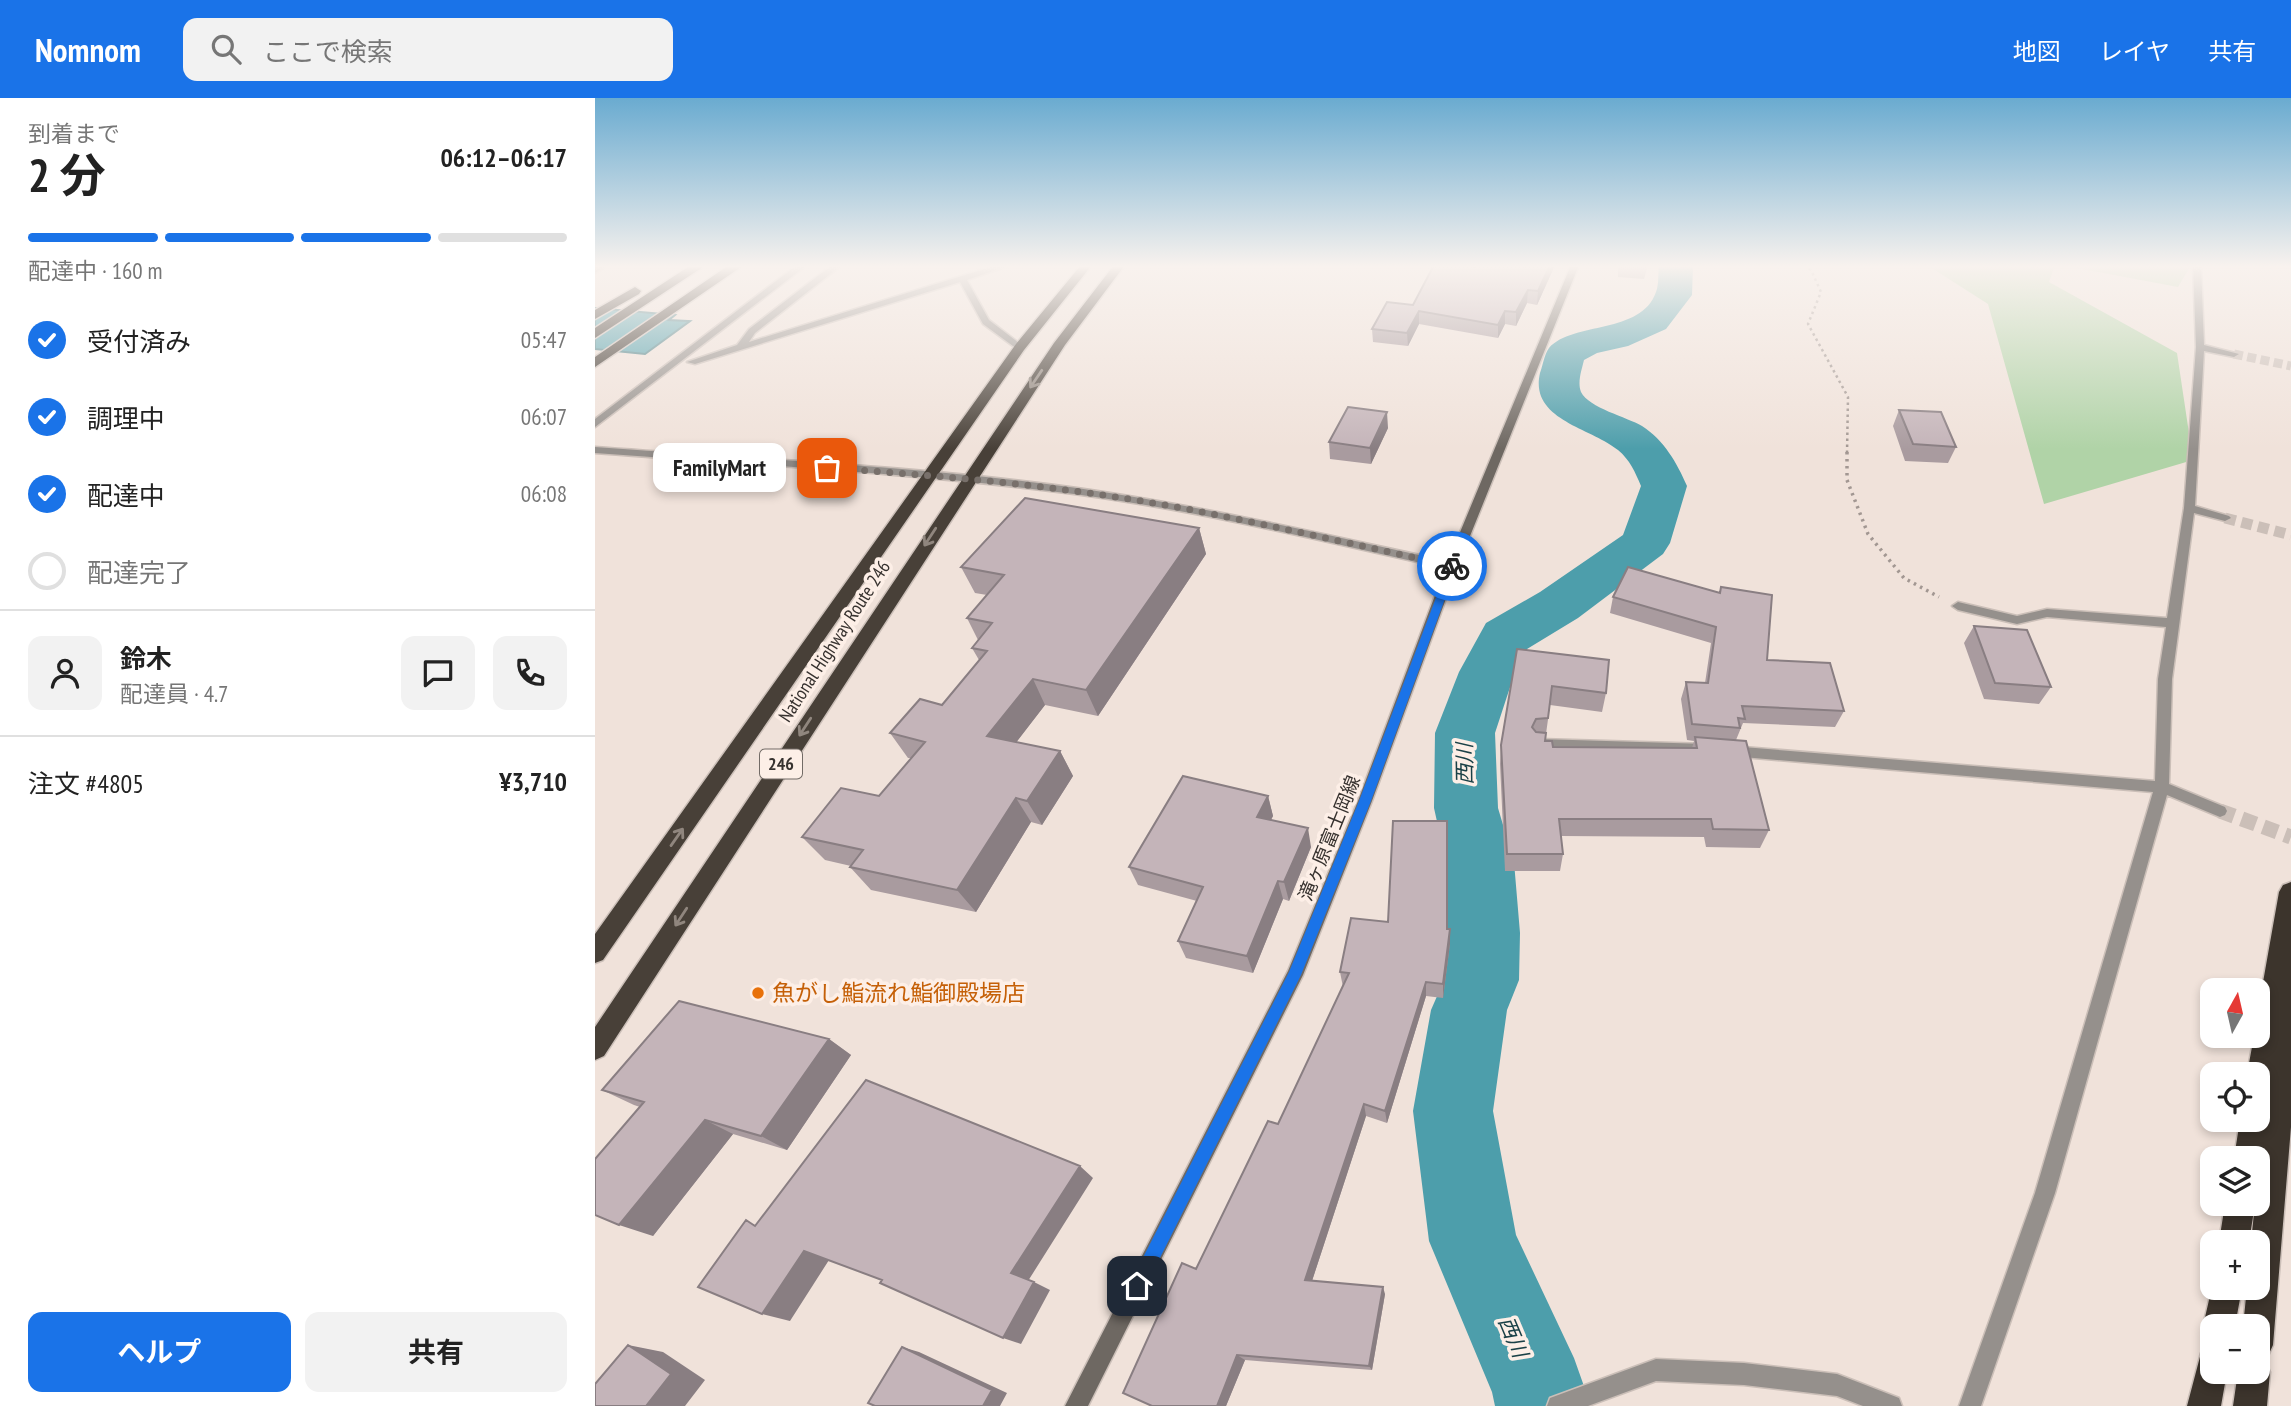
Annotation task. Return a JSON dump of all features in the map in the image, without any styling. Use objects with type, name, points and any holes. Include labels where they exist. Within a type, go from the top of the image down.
[{"type":"highway","points":[[595,363],[649,326]]},
{"type":"highway","name":"National Highway Route 246","points":[[595,953],[1038,326]]},
{"type":"highway","name":"National Highway Route 246","points":[[595,1048],[968,480],[1073,326]]},
{"type":"highway","points":[[2263,1062],[2291,892]]},
{"type":"highway","points":[[2260,1314],[2291,975]]},
{"type":"highway","points":[[2204,1406],[2208,1384]]},
{"type":"highway","points":[[2250,1406],[2253,1384]]},
{"type":"main road","name":"滝ヶ原富士岡線","points":[[1076,1406],[1295,975],[1365,801],[1452,566],[1550,326]]},
{"type":"street","points":[[595,424],[723,326]]},
{"type":"street","points":[[740,347],[758,326]]},
{"type":"street","points":[[692,362],[808,326]]},
{"type":"street","points":[[991,326],[1020,348]]},
{"type":"street","points":[[1970,1406],[2045,1193],[2162,786],[2165,679],[2189,508],[2199,326]]},
{"type":"street","points":[[2200,347],[2234,354]]},
{"type":"street","points":[[595,450],[930,475],[1075,491],[1191,510],[1452,566]]},
{"type":"street","points":[[2189,508],[2225,518]]},
{"type":"street","points":[[1958,606],[2017,620],[2047,613],[2173,623]]},
{"type":"street","points":[[1539,744],[1668,746],[2162,786],[2220,811]]},
{"type":"street","points":[[1558,1406],[1656,1370],[1744,1374],[1837,1385],[1891,1406]]},
{"type":"path","points":[[1809,326],[1848,397],[1847,480],[1868,534],[1904,578],[1958,606]]},
{"type":"green space","points":[[1994,326],[2128,326],[2177,353],[2193,460],[2044,504]]},
{"type":"water","points":[[595,326],[683,326],[645,354],[595,349]]},
{"type":"building","points":[[1374,326],[1411,326],[1407,333],[1372,329]]},
{"type":"building","points":[[1348,407],[1387,412],[1370,448],[1329,442]]},
{"type":"building","points":[[1899,410],[1941,412],[1956,447],[1913,444]]},
{"type":"building","points":[[1025,498],[1199,528],[1086,690],[1033,679],[987,736],[1060,751],[1027,801],[1016,798],[957,890],[850,867],[863,850],[802,837],[841,788],[879,796],[925,742],[890,733],[920,699],[942,705],[987,651],[972,648],[992,623],[967,618],[1004,575],[961,567]]},
{"type":"building","points":[[1628,567],[1720,593],[1721,587],[1772,595],[1767,660],[1830,663],[1844,711],[1742,706],[1745,719],[1738,718],[1740,728],[1692,724],[1686,682],[1708,683],[1716,627],[1613,597]]},
{"type":"building","points":[[1974,626],[2027,630],[2051,687],[1995,683]]},
{"type":"building","points":[[1517,649],[1609,660],[1606,693],[1552,686],[1548,718],[1536,719],[1532,727],[1536,732],[1546,733],[1545,741],[1552,741],[1553,747],[1697,748],[1695,737],[1746,741],[1769,830],[1713,829],[1711,819],[1559,819],[1563,854],[1507,854],[1501,745]]},
{"type":"building","points":[[1183,776],[1268,796],[1257,817],[1308,828],[1284,882],[1278,881],[1247,956],[1178,941],[1203,887],[1129,867]]},
{"type":"building","points":[[1393,821],[1447,821],[1447,929],[1450,929],[1443,984],[1426,982],[1385,1111],[1364,1104],[1305,1280],[1383,1287],[1369,1366],[1237,1355],[1217,1406],[1152,1406],[1123,1393],[1182,1263],[1196,1269],[1268,1121],[1278,1124],[1349,973],[1340,972],[1351,918],[1388,922]]},
{"type":"building","points":[[679,1001],[829,1039],[761,1136],[705,1120],[619,1225],[595,1215],[595,1159],[644,1102],[602,1090]]},
{"type":"building","points":[[866,1080],[1080,1166],[1011,1273],[1034,1282],[1003,1338],[880,1283],[882,1280],[804,1251],[762,1314],[698,1287],[746,1220],[755,1226]]},
{"type":"building","points":[[628,1345],[671,1374],[646,1406],[595,1406],[595,1384]]},
{"type":"building","points":[[902,1347],[992,1390],[983,1406],[875,1406],[868,1403]]},
{"type":"waterway","name":"西川","points":[[1543,1406],[1540,1392],[1473,1241],[1453,1111],[1469,1010],[1482,980],[1484,933],[1480,862],[1466,808],[1465,733],[1487,672],[1505,637],[1559,605],[1645,543],[1664,486],[1657,471],[1649,457],[1633,440],[1576,410],[1561,395],[1559,386],[1565,354],[1585,344],[1614,338],[1641,326]]},
{"type":"tunnel","points":[[2234,354],[2291,366]]},
{"type":"tunnel","points":[[2225,518],[2291,535]]},
{"type":"tunnel","points":[[2220,811],[2291,837]]},
{"type":"way so far","points":[[827,468],[930,475],[1075,491],[1191,510],[1452,566]]},
{"type":"place","name":"FamilyMart","points":[[827,468]]},
{"type":"place","name":"魚がし鮨流れ鮨御殿場店","points":[[758,993]]},
{"type":"route","points":[[1137,1286],[1295,975],[1365,801],[1452,566]]}]
